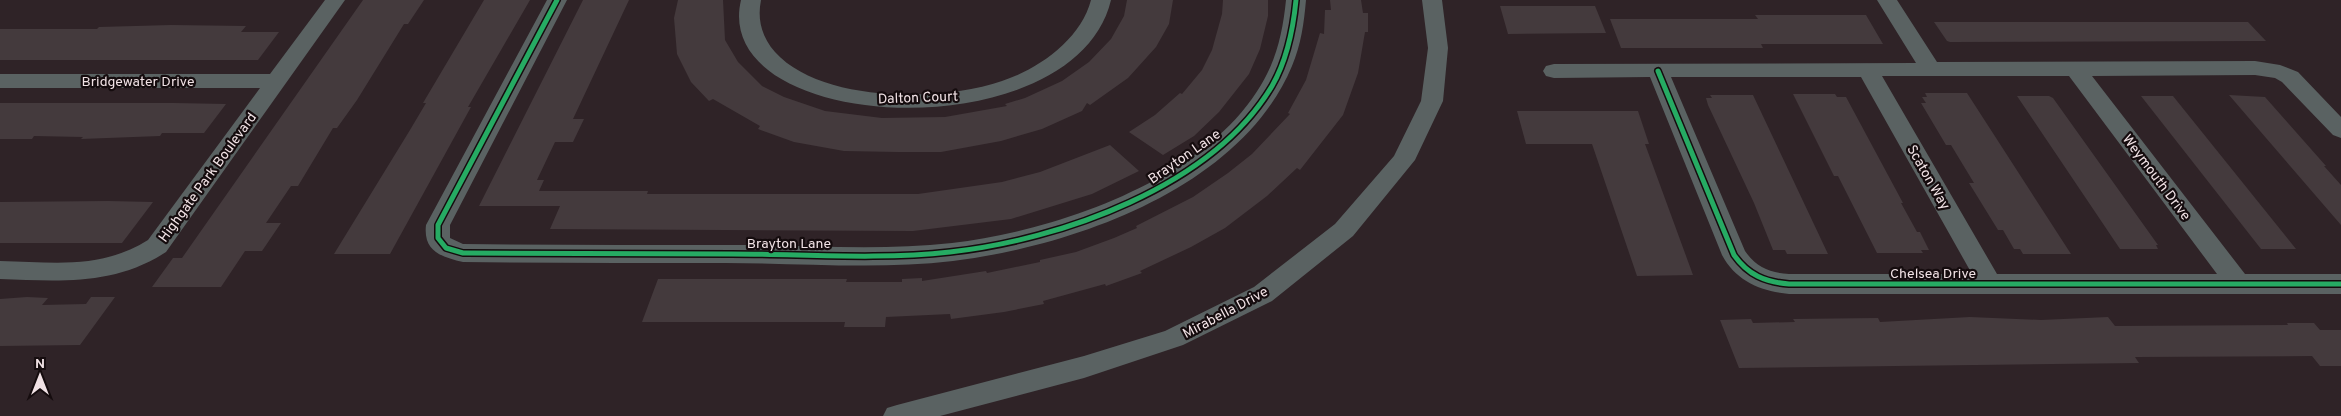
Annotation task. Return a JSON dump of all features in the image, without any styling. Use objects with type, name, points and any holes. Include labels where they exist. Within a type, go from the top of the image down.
[{"type":"street","name":"Highgate Park Boulevard","points":[[0,270],[102,270],[124,265],[145,255],[164,237],[335,0]]},
{"type":"street","name":"Brayton Lane","points":[[557,0],[438,225],[436,237],[440,245],[450,251],[463,253],[922,254],[1013,242],[1070,227],[1118,208],[1160,187],[1202,160],[1238,130],[1265,98],[1283,67],[1293,35],[1296,0]]},
{"type":"street","name":"Dalton Court","points":[[751,0],[748,21],[754,37],[764,54],[779,68],[799,81],[830,92],[861,98],[892,100],[932,99],[1008,88],[1035,75],[1080,41],[1100,10],[1102,0]]},
{"type":"street","name":"Mirabella Drive","points":[[897,416],[1084,367],[1174,338],[1263,294],[1344,230],[1404,160],[1432,101],[1438,48],[1432,0]]},
{"type":"street","points":[[1887,0],[1931,70]]},
{"type":"street","points":[[1554,71],[2255,68],[2280,72],[2299,84],[2341,130]]},
{"type":"street","name":"Scaton Way","points":[[1868,70],[1990,284]]},
{"type":"street","name":"Weymouth Drive","points":[[2076,70],[2238,284]]},
{"type":"street","name":"Chelsea Drive","points":[[1658,71],[1734,255],[1749,274],[1762,280],[1789,284],[2341,284]]},
{"type":"street","name":"Bridgewater Drive","points":[[0,81],[277,81]]},
{"type":"building","points":[[363,0],[424,0],[408,24],[404,24],[357,100],[337,128],[333,128],[298,186],[291,186],[266,223],[281,223],[262,251],[245,251],[221,287],[152,287],[173,258],[182,258]]},
{"type":"building","points":[[484,0],[530,0],[468,107],[471,107],[390,254],[334,254],[426,103],[423,103]]},
{"type":"building","points":[[583,0],[629,0],[573,119],[584,119],[573,142],[555,142],[537,180],[544,180],[539,191],[648,191],[647,194],[918,194],[1002,182],[1040,172],[1110,145],[1139,171],[1092,194],[1011,219],[913,231],[550,229],[560,206],[479,206]]},
{"type":"building","points":[[678,0],[723,0],[725,40],[738,62],[762,86],[784,97],[825,111],[882,118],[945,117],[1007,106],[1005,104],[1025,98],[1062,81],[1089,62],[1111,39],[1124,16],[1127,0],[1173,0],[1169,24],[1156,47],[1128,78],[1090,105],[1087,103],[1082,111],[1042,129],[1001,141],[941,152],[898,152],[844,151],[794,142],[758,129],[760,126],[713,99],[709,101],[691,82],[677,54],[674,18]]},
{"type":"building","points":[[1223,0],[1268,0],[1268,16],[1260,49],[1249,74],[1219,112],[1194,136],[1163,155],[1129,132],[1155,115],[1180,93],[1182,94],[1202,70],[1212,50],[1222,14]]},
{"type":"building","points":[[1330,0],[1361,0],[1363,13],[1368,13],[1368,32],[1365,32],[1358,73],[1343,115],[1300,170],[1297,168],[1267,196],[1225,228],[1191,247],[1140,271],[1142,273],[1106,286],[1105,284],[1043,301],[1044,304],[1004,312],[951,319],[950,314],[886,317],[885,327],[844,327],[845,322],[642,322],[658,279],[847,279],[846,282],[902,282],[902,279],[922,278],[922,281],[986,271],[987,273],[1040,262],[1040,260],[1076,252],[1137,228],[1136,226],[1193,197],[1228,173],[1252,154],[1290,114],[1288,113],[1306,80],[1320,33],[1324,34],[1325,10],[1331,10]]},
{"type":"building","points":[[1500,6],[1595,6],[1606,33],[1508,34]]},
{"type":"building","points":[[1755,15],[1866,15],[1883,44],[1761,44],[1763,48],[1621,48],[1610,19],[1758,19]]},
{"type":"building","points":[[1934,22],[2248,22],[2266,41],[1950,42],[1947,41]]},
{"type":"building","points":[[171,25],[246,26],[241,32],[279,32],[258,60],[0,60],[0,29],[97,29],[99,27]]},
{"type":"building","points":[[1925,93],[1967,93],[2071,254],[2023,254],[2020,249],[2014,249],[2003,230],[1998,230],[1969,183],[1974,183],[1951,145],[1946,145],[1921,103],[1926,103],[1922,97],[1927,97]]},
{"type":"building","points":[[1793,94],[1835,94],[1837,97],[1846,97],[1903,203],[1901,203],[1929,250],[1921,250],[1923,253],[1877,253],[1838,176],[1834,176]]},
{"type":"building","points":[[1710,95],[1753,95],[1828,254],[1787,254],[1785,250],[1773,250],[1754,203],[1708,105],[1706,98],[1712,98]]},
{"type":"building","points":[[2229,95],[2265,97],[2326,166],[2324,166],[2341,185],[2341,225]]},
{"type":"building","points":[[2017,96],[2049,96],[2053,98],[2158,245],[2156,245],[2158,249],[2120,249]]},
{"type":"building","points":[[2141,96],[2173,96],[2296,249],[2261,249]]},
{"type":"building","points":[[0,103],[226,104],[204,133],[162,133],[160,136],[81,139],[83,137],[34,136],[32,139],[0,139]]},
{"type":"building","points":[[1517,111],[1638,111],[1649,144],[1645,144],[1693,275],[1637,276],[1592,144],[1526,144]]},
{"type":"building","points":[[0,202],[153,202],[122,243],[0,243]]},
{"type":"building","points":[[91,297],[115,297],[80,345],[0,346],[0,299],[48,298],[42,305],[86,304]]},
{"type":"building","points":[[1970,317],[2041,320],[2108,317],[2115,326],[2288,325],[2287,323],[2314,323],[2320,330],[2341,330],[2341,366],[2320,366],[2312,356],[2135,357],[2139,363],[1739,368],[1720,320],[1751,319],[1753,323],[1795,322],[1793,319],[1878,318],[1880,322]]},
{"type":"cycle path","points":[[557,0],[438,225],[439,242],[446,248],[463,253],[900,255],[951,252],[986,247],[1054,231],[1120,207],[1152,191],[1182,173],[1229,138],[1260,105],[1282,66],[1294,23],[1296,0]]},
{"type":"cycle path","points":[[1658,71],[1734,255],[1745,268],[1764,280],[1789,284],[2341,284]]}]
